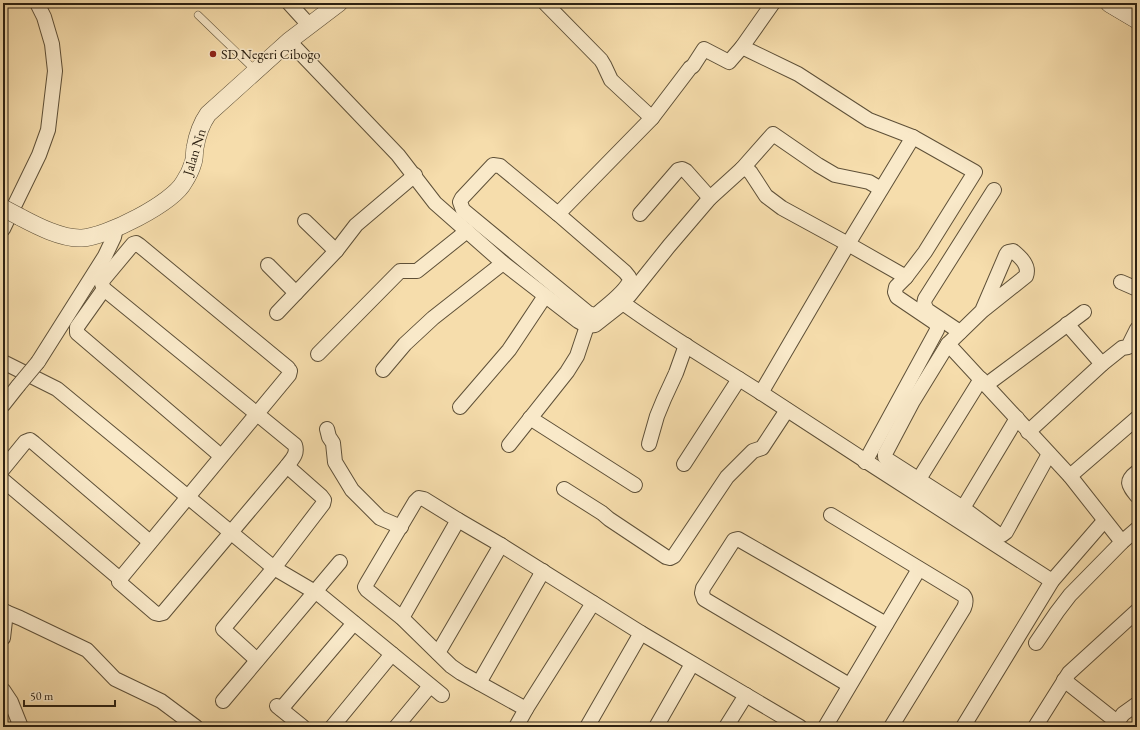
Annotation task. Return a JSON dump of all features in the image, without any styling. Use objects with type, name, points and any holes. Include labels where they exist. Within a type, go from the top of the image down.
[{"type":"main road","points":[[1110,3],[1137,19]]},
{"type":"street","points":[[3,229],[40,155],[48,130],[55,70],[52,44],[44,17],[37,3]]},
{"type":"street","points":[[289,3],[309,25]]},
{"type":"street","name":"Jalan Nn","points":[[3,208],[46,230],[74,238],[93,237],[116,228],[152,209],[178,191],[184,183],[194,162],[195,147],[199,132],[203,121],[208,114],[255,70],[289,41],[339,3]]},
{"type":"street","points":[[545,3],[601,60],[611,80],[652,118]]},
{"type":"street","points":[[558,214],[652,118],[693,66],[704,49],[729,62],[742,47],[773,3]]},
{"type":"street","points":[[289,41],[398,155],[435,203],[503,263],[578,321],[587,326],[595,325],[620,300],[710,198],[742,169],[773,134],[835,175],[869,182],[881,188]]},
{"type":"street","points":[[742,47],[798,74],[870,120],[913,137],[975,172],[925,252],[906,277],[896,287],[895,292],[897,297],[934,322],[937,325],[937,330],[865,462]]},
{"type":"street","points":[[761,393],[881,188],[913,137]]},
{"type":"street","points":[[493,165],[497,165],[558,214],[629,277],[629,284],[620,300],[597,314],[588,313],[463,210],[460,202],[490,168],[493,165]]},
{"type":"street","points":[[640,214],[678,170],[682,169],[686,171],[710,198]]},
{"type":"street","points":[[742,169],[747,169],[751,172],[766,196],[782,208],[906,277]]},
{"type":"street","points":[[277,313],[336,251],[356,225],[414,175]]},
{"type":"street","points":[[960,332],[927,310],[924,304],[925,299],[994,190]]},
{"type":"street","points":[[304,221],[336,251]]},
{"type":"street","points":[[3,405],[38,362],[105,256],[114,237],[116,228]]},
{"type":"street","points":[[318,354],[400,271],[417,271],[467,231]]},
{"type":"street","points":[[3,480],[120,579],[119,582],[155,613],[159,614],[163,613],[296,455],[297,450],[295,445],[256,414],[104,290],[102,284],[103,280],[133,244],[139,244],[290,371],[289,375],[256,414],[221,456],[187,496],[120,579]]},
{"type":"street","points":[[383,370],[405,344],[433,318],[503,263]]},
{"type":"street","points":[[268,265],[296,293]]},
{"type":"street","points":[[1121,282],[1137,289]]},
{"type":"street","points":[[104,290],[77,327],[77,334],[221,456]]},
{"type":"street","points":[[460,407],[510,350],[545,296]]},
{"type":"street","points":[[620,300],[648,321],[1052,581]]},
{"type":"street","points":[[982,311],[948,344],[913,401],[885,454],[885,457],[963,508],[998,534],[1002,535],[1006,532],[1049,454]]},
{"type":"street","points":[[920,479],[984,382],[1084,312]]},
{"type":"street","points":[[1068,324],[1102,364]]},
{"type":"street","points":[[509,445],[567,372],[577,356],[587,326]]},
{"type":"street","points":[[1028,432],[1102,364],[1122,348],[1133,348],[1137,329]]},
{"type":"street","points":[[948,344],[1070,476],[1122,542]]},
{"type":"street","points":[[650,444],[657,416],[676,373],[686,345]]},
{"type":"street","points":[[3,362],[58,389],[274,568],[320,595],[442,695]]},
{"type":"street","points":[[684,464],[739,379]]},
{"type":"street","points":[[564,489],[602,513],[666,558],[670,558],[674,556],[727,477],[753,451],[762,448],[787,410]]},
{"type":"street","points":[[530,418],[635,485]]},
{"type":"street","points":[[963,508],[1017,418]]},
{"type":"street","points":[[1070,476],[1137,418]]},
{"type":"street","points":[[327,429],[329,437],[333,443],[335,462],[352,490],[380,518],[401,527]]},
{"type":"street","points":[[3,469],[25,442],[30,440],[150,542]]},
{"type":"street","points":[[258,660],[222,629],[274,568],[323,504],[324,500],[288,466]]},
{"type":"street","points":[[1137,472],[1130,477],[1129,482],[1130,487],[1137,496]]},
{"type":"street","points":[[526,709],[478,683],[451,666],[402,618],[365,587],[415,502],[419,498],[424,499],[501,545],[641,633],[800,727]]},
{"type":"street","points":[[831,514],[962,595],[966,600],[965,605],[890,727]]},
{"type":"street","points":[[402,618],[458,520]]},
{"type":"street","points":[[963,727],[1052,581],[1104,520]]},
{"type":"street","points":[[1036,643],[1070,595],[1122,542],[1137,529]]},
{"type":"street","points":[[849,685],[704,600],[702,597],[703,588],[734,540],[738,540],[886,624]]},
{"type":"street","points":[[438,653],[501,545]]},
{"type":"street","points":[[223,701],[340,562]]},
{"type":"street","points":[[825,727],[919,569]]},
{"type":"street","points":[[478,683],[543,571]]},
{"type":"street","points":[[516,727],[593,603]]},
{"type":"street","points":[[1035,727],[1064,680],[1072,670],[1137,611]]},
{"type":"street","points":[[3,638],[4,612],[84,648],[115,679],[161,701],[196,727]]},
{"type":"street","points":[[303,727],[279,707],[354,623]]},
{"type":"street","points":[[587,727],[641,633]]},
{"type":"street","points":[[332,727],[392,654]]},
{"type":"street","points":[[656,727],[692,664]]},
{"type":"street","points":[[1064,680],[1115,724],[1129,709],[1137,704]]},
{"type":"street","points":[[396,727],[430,686]]},
{"type":"street","points":[[3,690],[11,702],[22,727]]},
{"type":"street","points":[[726,727],[746,695]]},
{"type":"lane","points":[[198,16],[255,70]]},
{"type":"place","name":"SD Negeri Cibogo","points":[[213,54]]}]
